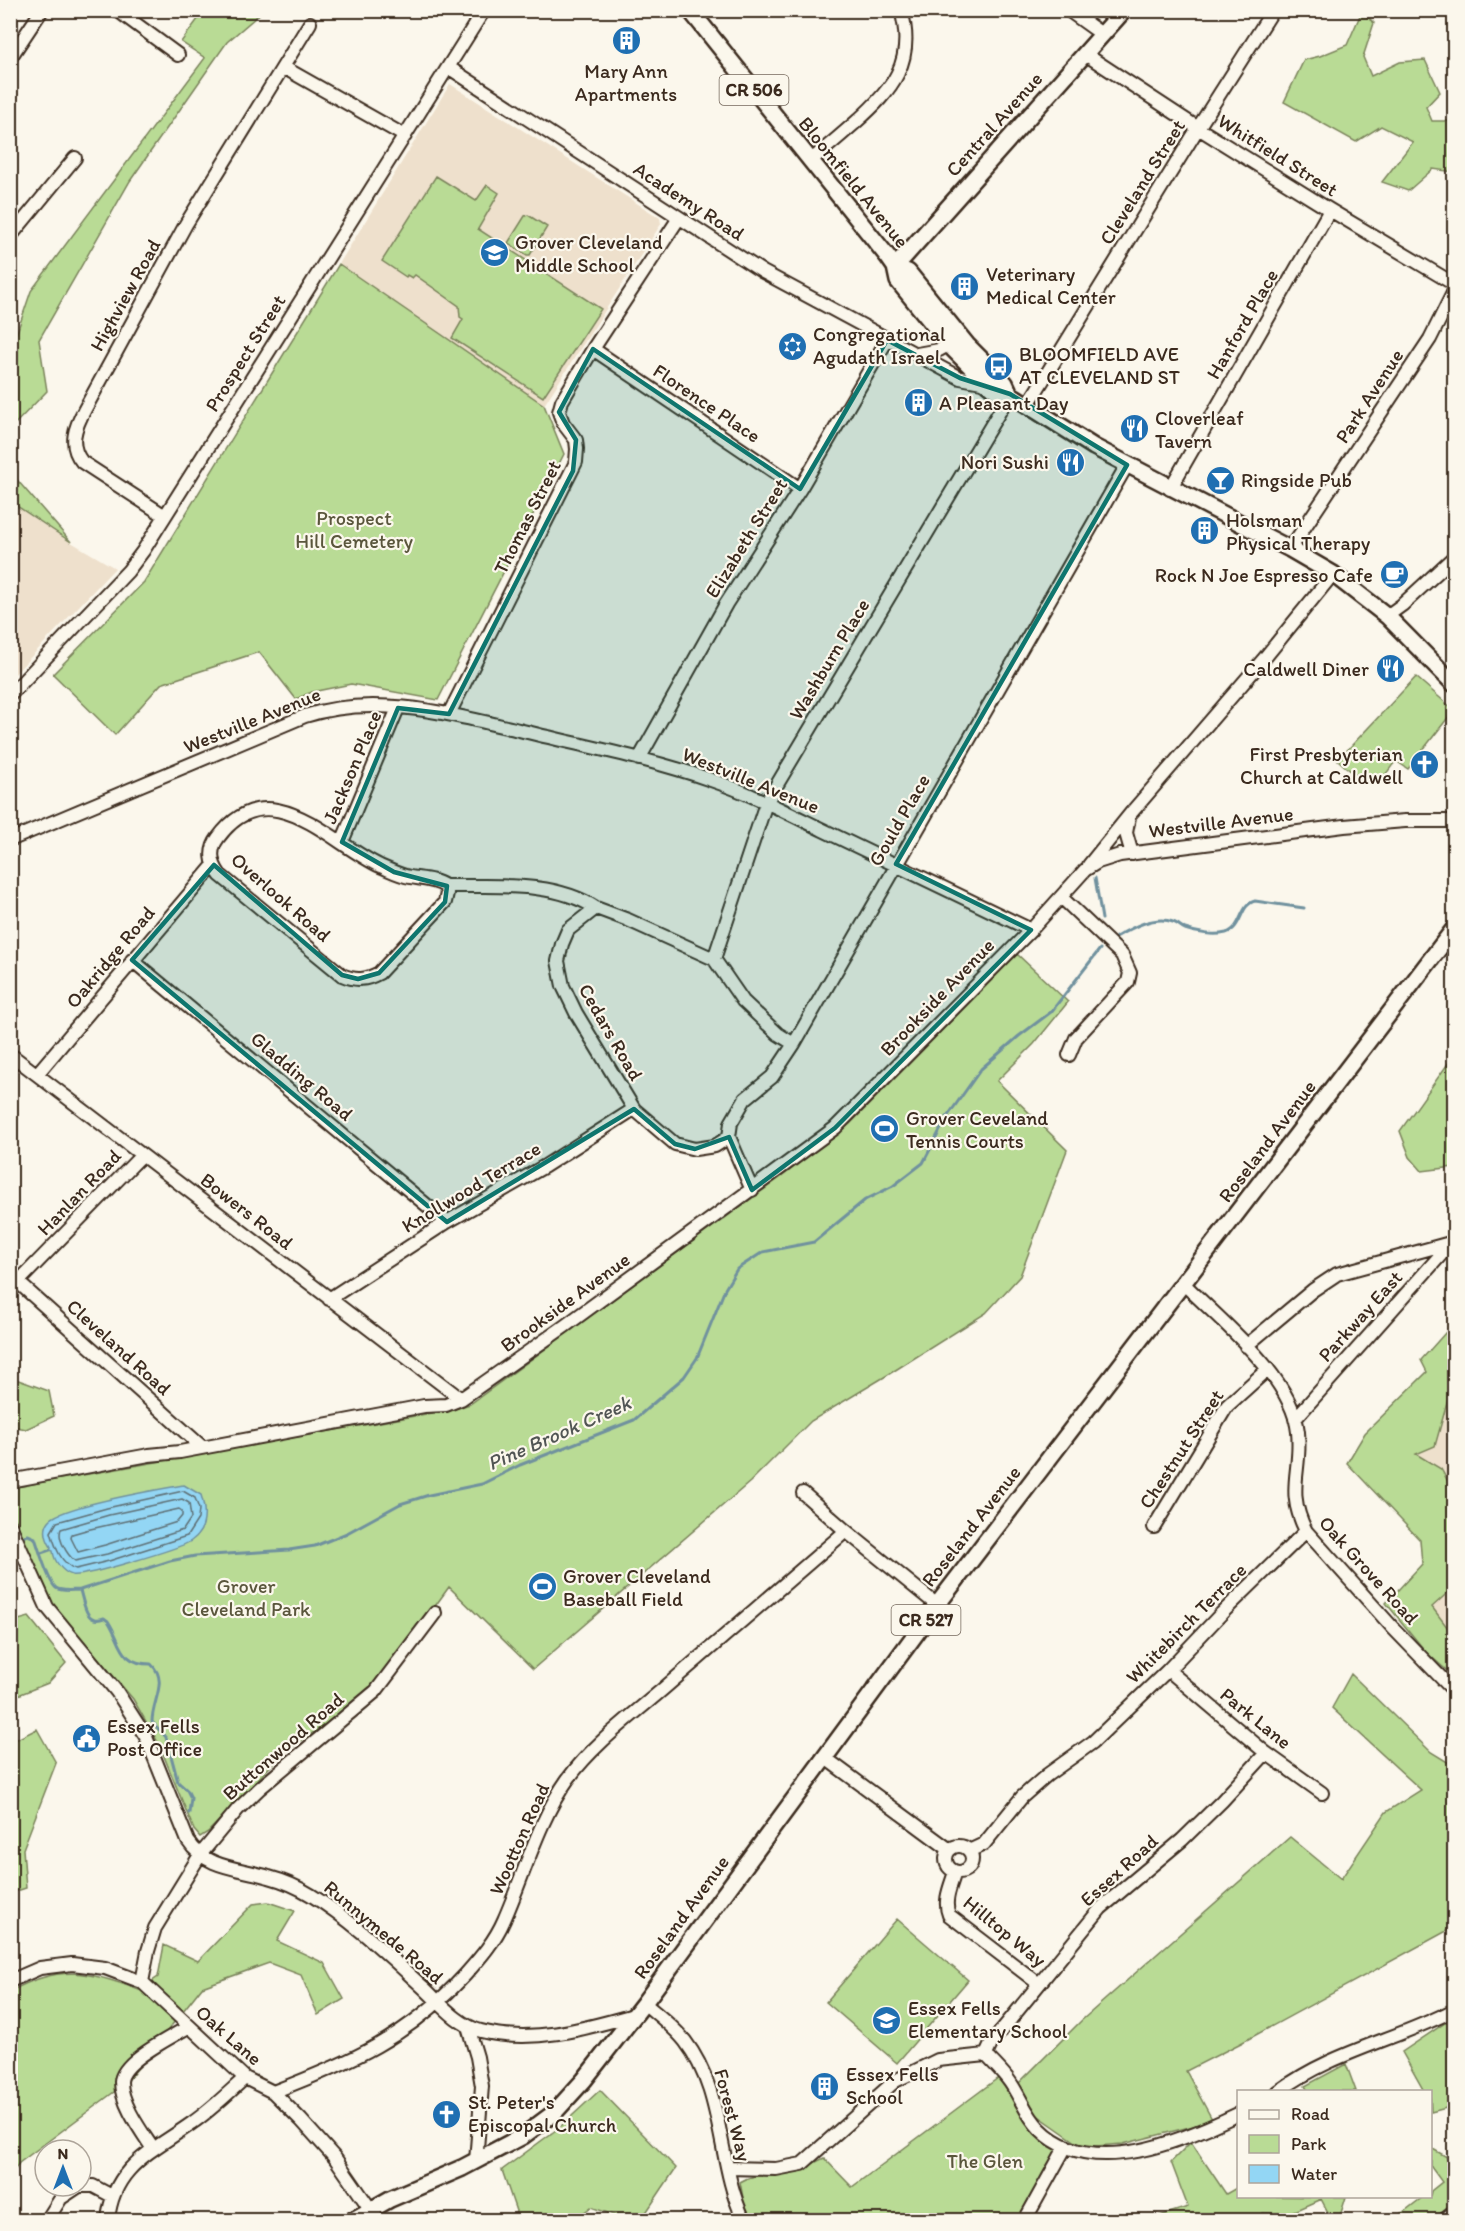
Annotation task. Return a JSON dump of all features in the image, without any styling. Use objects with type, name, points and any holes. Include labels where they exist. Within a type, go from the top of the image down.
[{"type":"main road","name":"Bloomfield Avenue","points":[[690,10],[895,267],[898,281],[955,341],[987,383],[998,392],[1010,394],[1170,489],[1290,549],[1333,574],[1387,616],[1455,684]]},
{"type":"main road","name":"Central Avenue","points":[[895,267],[1124,10]]},
{"type":"main road","name":"Bloomfield Avenue","points":[[955,341],[981,360],[1005,383],[1010,394]]},
{"type":"main road","name":"Roseland Avenue","points":[[353,2220],[374,2215],[523,2136],[554,2114],[604,2056],[937,1605],[1455,929]]},
{"type":"street","points":[[10,58],[42,10]]},
{"type":"street","points":[[117,10],[178,55]]},
{"type":"street","name":"Prospect Street","points":[[10,694],[128,571],[484,10]]},
{"type":"street","points":[[810,161],[878,103],[895,81],[902,64],[905,46],[905,28],[901,10]]},
{"type":"street","points":[[1068,10],[1103,35]]},
{"type":"street","name":"Cleveland Street","points":[[1027,406],[1273,10]]},
{"type":"street","name":"Highview Road","points":[[165,516],[82,462],[76,455],[75,432],[85,409],[186,224],[310,23]]},
{"type":"street","name":"Whitfield Street","points":[[1084,54],[1330,210],[1455,284]]},
{"type":"street","points":[[283,67],[405,136]]},
{"type":"street","name":"Academy Road","points":[[448,67],[763,272],[960,378],[987,383]]},
{"type":"street","points":[[10,237],[75,158]]},
{"type":"street","name":"Hanford Place","points":[[1170,489],[1330,210]]},
{"type":"street","name":"Thomas Street","points":[[448,714],[573,471],[578,449],[576,440],[563,423],[559,412],[562,401],[593,349],[679,218]]},
{"type":"street","name":"Park Avenue","points":[[1290,549],[1424,348],[1455,291]]},
{"type":"street","name":"Elizabeth Street","points":[[639,759],[726,604],[800,489],[887,340]]},
{"type":"street","points":[[917,354],[939,350],[955,341]]},
{"type":"street","name":"Florence Place","points":[[593,349],[800,489]]},
{"type":"street","name":"Washburn Place","points":[[714,959],[766,803],[1010,394]]},
{"type":"street","name":"Gould Place","points":[[729,1137],[735,1113],[745,1099],[772,1077],[794,1044],[1127,465]]},
{"type":"street","points":[[1387,616],[1455,557]]},
{"type":"street","points":[[1085,870],[1333,574]]},
{"type":"street","name":"Westville Avenue","points":[[10,840],[305,716],[336,707],[398,708],[448,714],[639,759],[712,780],[896,864],[1031,930],[1085,870],[1109,857],[1344,826],[1455,821]]},
{"type":"street","name":"Jackson Place","points":[[342,842],[398,708]]},
{"type":"street","name":"Overlook Road","points":[[445,886],[447,893],[445,902],[401,951],[379,973],[358,980],[342,975],[220,875],[214,865],[212,852],[218,837],[242,816],[263,808],[283,810],[342,842],[364,858],[394,872],[445,886],[533,887],[565,894],[596,908]]},
{"type":"street","points":[[1131,813],[1125,833],[1132,854]]},
{"type":"street","name":"Oakridge Road","points":[[37,1074],[214,865]]},
{"type":"street","points":[[1061,897],[1122,955],[1130,973],[1128,982],[1076,1038],[1069,1055]]},
{"type":"street","points":[[596,908],[714,959],[743,1001],[778,1034],[794,1044]]},
{"type":"street","name":"Cedars Road","points":[[596,908],[568,930],[558,962],[562,986],[576,1013],[633,1109],[675,1144],[695,1149],[715,1146],[729,1137]]},
{"type":"street","name":"Brookside Avenue","points":[[10,1481],[424,1406],[446,1405],[461,1399],[566,1326],[836,1128],[1031,930]]},
{"type":"street","name":"Gladding Road","points":[[132,960],[447,1222]]},
{"type":"street","name":"Bowers Road","points":[[10,1054],[461,1399]]},
{"type":"street","name":"Knollwood Terrace","points":[[328,1299],[447,1222],[545,1166],[633,1109]]},
{"type":"street","points":[[729,1137],[752,1190]]},
{"type":"street","name":"Hanlan Road","points":[[14,1279],[142,1155]]},
{"type":"street","points":[[1246,1346],[1313,1290],[1338,1274],[1453,1241]]},
{"type":"street","name":"Parkway East","points":[[1295,1419],[1453,1241]]},
{"type":"street","name":"Cleveland Road","points":[[14,1279],[202,1447]]},
{"type":"street","name":"Oak Grove Road","points":[[1184,1284],[1268,1369],[1286,1395],[1298,1433],[1294,1499],[1298,1515],[1306,1531],[1393,1628],[1455,1691]]},
{"type":"street","name":"Chestnut Street","points":[[1154,1527],[1227,1406],[1268,1369]]},
{"type":"street","points":[[803,1493],[937,1605]]},
{"type":"street","points":[[12,1528],[47,1607],[117,1692],[139,1724],[156,1759],[189,1841],[200,1855]]},
{"type":"street","name":"Wootton Road","points":[[273,2092],[369,2051],[412,2024],[438,2001],[487,1950],[503,1923],[547,1816],[567,1779],[592,1752],[628,1720],[846,1531]]},
{"type":"street","name":"Whitebirch Terrace","points":[[969,1851],[984,1844],[1022,1797],[1047,1775],[1093,1742],[1306,1531]]},
{"type":"street","name":"Buttonwood Road","points":[[142,1982],[148,1951],[156,1928],[200,1855],[238,1809],[260,1788],[376,1691],[435,1613]]},
{"type":"street","name":"Park Lane","points":[[1168,1670],[1266,1753],[1322,1793]]},
{"type":"street","name":"Essex Road","points":[[986,2055],[993,2042],[1101,1908],[1182,1840],[1222,1802],[1266,1753]]},
{"type":"street","points":[[824,1757],[950,1850]]},
{"type":"street","points":[[960,1846],[969,1851],[972,1856],[970,1867],[955,1872],[950,1869],[946,1860],[950,1850],[960,1846]]},
{"type":"street","name":"Runnymede Road","points":[[200,1855],[226,1866],[284,1882],[311,1895],[346,1920],[468,2027],[497,2034],[536,2036],[580,2030],[639,2009]]},
{"type":"street","name":"Hilltop Way","points":[[955,1872],[947,1899],[947,1910],[950,1915],[1040,1984]]},
{"type":"street","name":"Oak Lane","points":[[10,1981],[40,1968],[72,1964],[105,1968],[142,1982],[245,2078],[273,2092],[314,2133],[336,2158],[374,2215]]},
{"type":"street","name":"Forest Way","points":[[639,2009],[676,2031],[698,2062],[710,2093],[733,2194],[744,2220]]},
{"type":"street","points":[[1279,2090],[1299,2076],[1328,2061],[1431,2022],[1455,2010]]},
{"type":"street","points":[[153,2149],[132,2116],[121,2082],[123,2074],[133,2062],[188,2027]]},
{"type":"street","points":[[468,2027],[477,2057],[482,2086],[476,2161]]},
{"type":"street","points":[[728,2168],[776,2169],[802,2164],[895,2081],[938,2060],[986,2055],[1011,2084],[1024,2109],[1041,2130],[1066,2146],[1090,2153],[1136,2152],[1175,2141],[1237,2115]]},
{"type":"street","points":[[108,2220],[112,2196],[133,2164],[194,2122],[245,2078]]},
{"type":"street","points":[[1025,2220],[1066,2146]]},
{"type":"street","points":[[93,2186],[112,2196]]},
{"type":"street","points":[[47,2220],[61,2198]]},
{"type":"street","points":[[1444,2220],[1455,2212]]},
{"type":"highlighted area","points":[[887,340],[960,378],[1010,394],[1127,465],[896,864],[1031,930],[835,1128],[752,1190],[729,1137],[695,1149],[675,1144],[634,1109],[447,1222],[132,960],[214,865],[342,975],[358,979],[379,973],[401,951],[445,902],[447,886],[394,872],[342,842],[398,708],[449,714],[573,471],[576,440],[559,412],[593,349],[800,489]]},
{"type":"shaded area","name":"Grover Cleveland Middle School","points":[[450,84],[660,218],[661,224],[544,405],[339,264]]},
{"type":"shaded area","points":[[11,502],[115,568],[11,678]]},
{"type":"shaded area","points":[[1454,1378],[1454,1492],[1441,1469],[1416,1454],[1435,1445]]},
{"type":"shaded area","points":[[1454,1587],[1454,1636],[1432,1607]]},
{"type":"green space","points":[[204,11],[263,11],[227,42],[130,181],[39,340],[47,391],[11,428],[11,350],[31,291],[205,58],[181,42]]},
{"type":"green space","points":[[1362,11],[1374,23],[1363,57],[1371,76],[1400,62],[1425,60],[1440,92],[1426,107],[1432,121],[1453,121],[1454,123],[1454,172],[1433,169],[1408,191],[1382,182],[1413,142],[1381,126],[1356,142],[1284,102],[1304,60],[1347,45]]},
{"type":"green space","points":[[436,176],[476,201],[487,185],[499,193],[478,229],[601,309],[543,397],[452,338],[463,319],[460,317],[459,306],[415,275],[412,278],[407,275],[406,277],[382,261]]},
{"type":"green space","points":[[528,215],[547,227],[530,255],[508,243],[525,216]]},
{"type":"green space","name":"Prospect Hill Cemetery","points":[[339,264],[544,405],[564,454],[438,700],[351,684],[312,692],[296,699],[259,652],[161,684],[115,735],[53,674],[144,582]]},
{"type":"green space","points":[[10,463],[11,473],[71,542],[11,502]]},
{"type":"green space","points":[[1416,677],[1454,710],[1408,769],[1396,761],[1380,779],[1374,781],[1357,776],[1338,760]]},
{"type":"green space","name":"Grover Cleveland Park","points":[[1017,954],[1068,1002],[1034,1044],[997,1081],[1067,1150],[1020,1276],[986,1313],[811,1421],[750,1482],[533,1669],[449,1587],[390,1668],[346,1710],[282,1754],[208,1832],[200,1837],[194,1830],[159,1744],[133,1699],[52,1604],[37,1574],[11,1508],[10,1488],[454,1409],[470,1404],[788,1172],[850,1124]]},
{"type":"green space","points":[[1454,1055],[1454,1167],[1422,1171],[1410,1157],[1400,1131]]},
{"type":"green space","points":[[1454,1323],[1454,1378],[1435,1446],[1416,1454],[1441,1469],[1454,1492],[1454,1587],[1432,1607],[1454,1636],[1454,1677],[1426,1652],[1386,1603],[1422,1564],[1420,1540],[1347,1463],[1365,1433],[1427,1372],[1421,1360]]},
{"type":"green space","points":[[10,1377],[49,1391],[54,1416],[26,1429],[11,1426]]},
{"type":"green space","points":[[29,1617],[66,1663],[48,1683],[11,1698],[11,1622]]},
{"type":"green space","points":[[1351,1674],[1431,1752],[1454,1766],[1454,1927],[1186,2071],[1213,2121],[1123,2144],[1083,2147],[1033,2112],[1019,2083],[1082,2020],[1290,1837],[1341,1879],[1386,1812],[1421,1790],[1332,1708]]},
{"type":"green space","points":[[37,1729],[56,1763],[23,1849],[26,1888],[11,1893],[11,1742]]},
{"type":"green space","points":[[268,1902],[295,1911],[277,1941],[324,1963],[344,1999],[318,2015],[301,1975],[269,1963],[202,1987],[126,2083],[52,2138],[33,2138],[33,2153],[19,2163],[11,2175],[11,1991],[44,1977],[75,1973],[105,1978],[139,1990],[158,1977],[164,1945],[198,1961],[253,1904]]},
{"type":"green space","points":[[897,1919],[968,1980],[897,2063],[826,2002]]},
{"type":"green space","points":[[1454,2017],[1454,2041],[1449,2043],[1454,2058],[1454,2106],[1432,2112],[1432,2090],[1423,2090],[1402,2052]]},
{"type":"green space","points":[[1346,2064],[1356,2090],[1307,2090],[1305,2086]]},
{"type":"green space","name":"The Glen","points":[[998,2078],[1037,2133],[1061,2153],[1018,2220],[753,2220],[744,2203],[740,2182],[745,2179],[796,2170],[824,2158],[852,2187]]},
{"type":"green space","points":[[600,2090],[676,2168],[641,2220],[628,2220],[591,2207],[574,2220],[514,2220],[516,2211],[502,2170],[560,2127]]},
{"type":"green space","points":[[1191,2142],[1226,2194],[1237,2188],[1237,2198],[1346,2198],[1340,2216],[1344,2220],[1332,2220],[1321,2199],[1287,2214],[1263,2213],[1254,2220],[1147,2220],[1188,2207],[1171,2162]]},
{"type":"green space","points":[[1432,2149],[1454,2161],[1454,2204],[1440,2215],[1426,2220],[1393,2220],[1422,2198],[1432,2198],[1432,2190],[1442,2182],[1432,2168]]},
{"type":"water","points":[[184,1485],[201,1495],[204,1520],[196,1537],[183,1545],[132,1562],[80,1575],[72,1575],[62,1569],[53,1551],[50,1550],[46,1527],[49,1521],[57,1515],[112,1499]]},
{"type":"waterway","name":"Pine Brook Creek","points":[[1095,878],[1102,919]]},
{"type":"waterway","name":"Pine Brook Creek","points":[[1116,937],[1143,924],[1158,920],[1173,922],[1185,929],[1200,933],[1226,933],[1235,926],[1246,907],[1255,901],[1304,908]]},
{"type":"waterway","name":"Pine Brook Creek","points":[[20,1538],[28,1535],[35,1538],[53,1585],[67,1591],[80,1590],[170,1561],[195,1556],[289,1550],[315,1546],[347,1533],[400,1504],[429,1495],[482,1484],[520,1465],[634,1420],[684,1377],[697,1358],[725,1289],[737,1269],[763,1252],[814,1242],[865,1200],[893,1186],[923,1163],[947,1117],[981,1069],[1051,1012],[1100,949]]},
{"type":"waterway","points":[[41,1553],[50,1550]]},
{"type":"waterway","points":[[80,1590],[87,1612],[93,1619],[104,1618],[108,1621],[127,1656],[141,1663],[151,1664],[156,1670],[159,1684],[152,1722],[166,1737],[178,1782],[187,1790],[191,1798],[189,1813]]},
{"type":"place","name":"Mary Ann Apartments","points":[[626,40]]},
{"type":"place","name":"Grover Cleveland Middle School","points":[[494,253]]},
{"type":"place","name":"Veterinary Medical Center","points":[[965,286]]},
{"type":"place","name":"Congregational Agudath Israel","points":[[792,346]]},
{"type":"place","name":"BLOOMFIELD AVE AT CLEVELAND ST","points":[[998,366]]},
{"type":"place","name":"A Pleasant Day","points":[[918,403]]},
{"type":"place","name":"Cloverleaf Tavern","points":[[1134,429]]},
{"type":"place","name":"Nori Sushi","points":[[1070,462]]},
{"type":"place","name":"Ringside Pub","points":[[1220,480]]},
{"type":"place","name":"Holsman Physical Therapy","points":[[1205,531]]},
{"type":"place","name":"Rock N Joe Espresso Cafe","points":[[1394,575]]},
{"type":"place","name":"Caldwell Diner","points":[[1390,669]]},
{"type":"place","name":"First Presbyterian Church at Caldwell","points":[[1424,765]]},
{"type":"place","name":"Grover Ceveland Tennis Courts","points":[[885,1129]]},
{"type":"place","name":"Grover Cleveland Baseball Field","points":[[542,1587]]},
{"type":"place","name":"Essex Fells Post Office","points":[[86,1738]]},
{"type":"place","name":"Essex Fells Elementary School","points":[[887,2020]]},
{"type":"place","name":"Essex Fells School","points":[[825,2086]]},
{"type":"place","name":"St. Peter's Episcopal Church","points":[[447,2114]]}]
